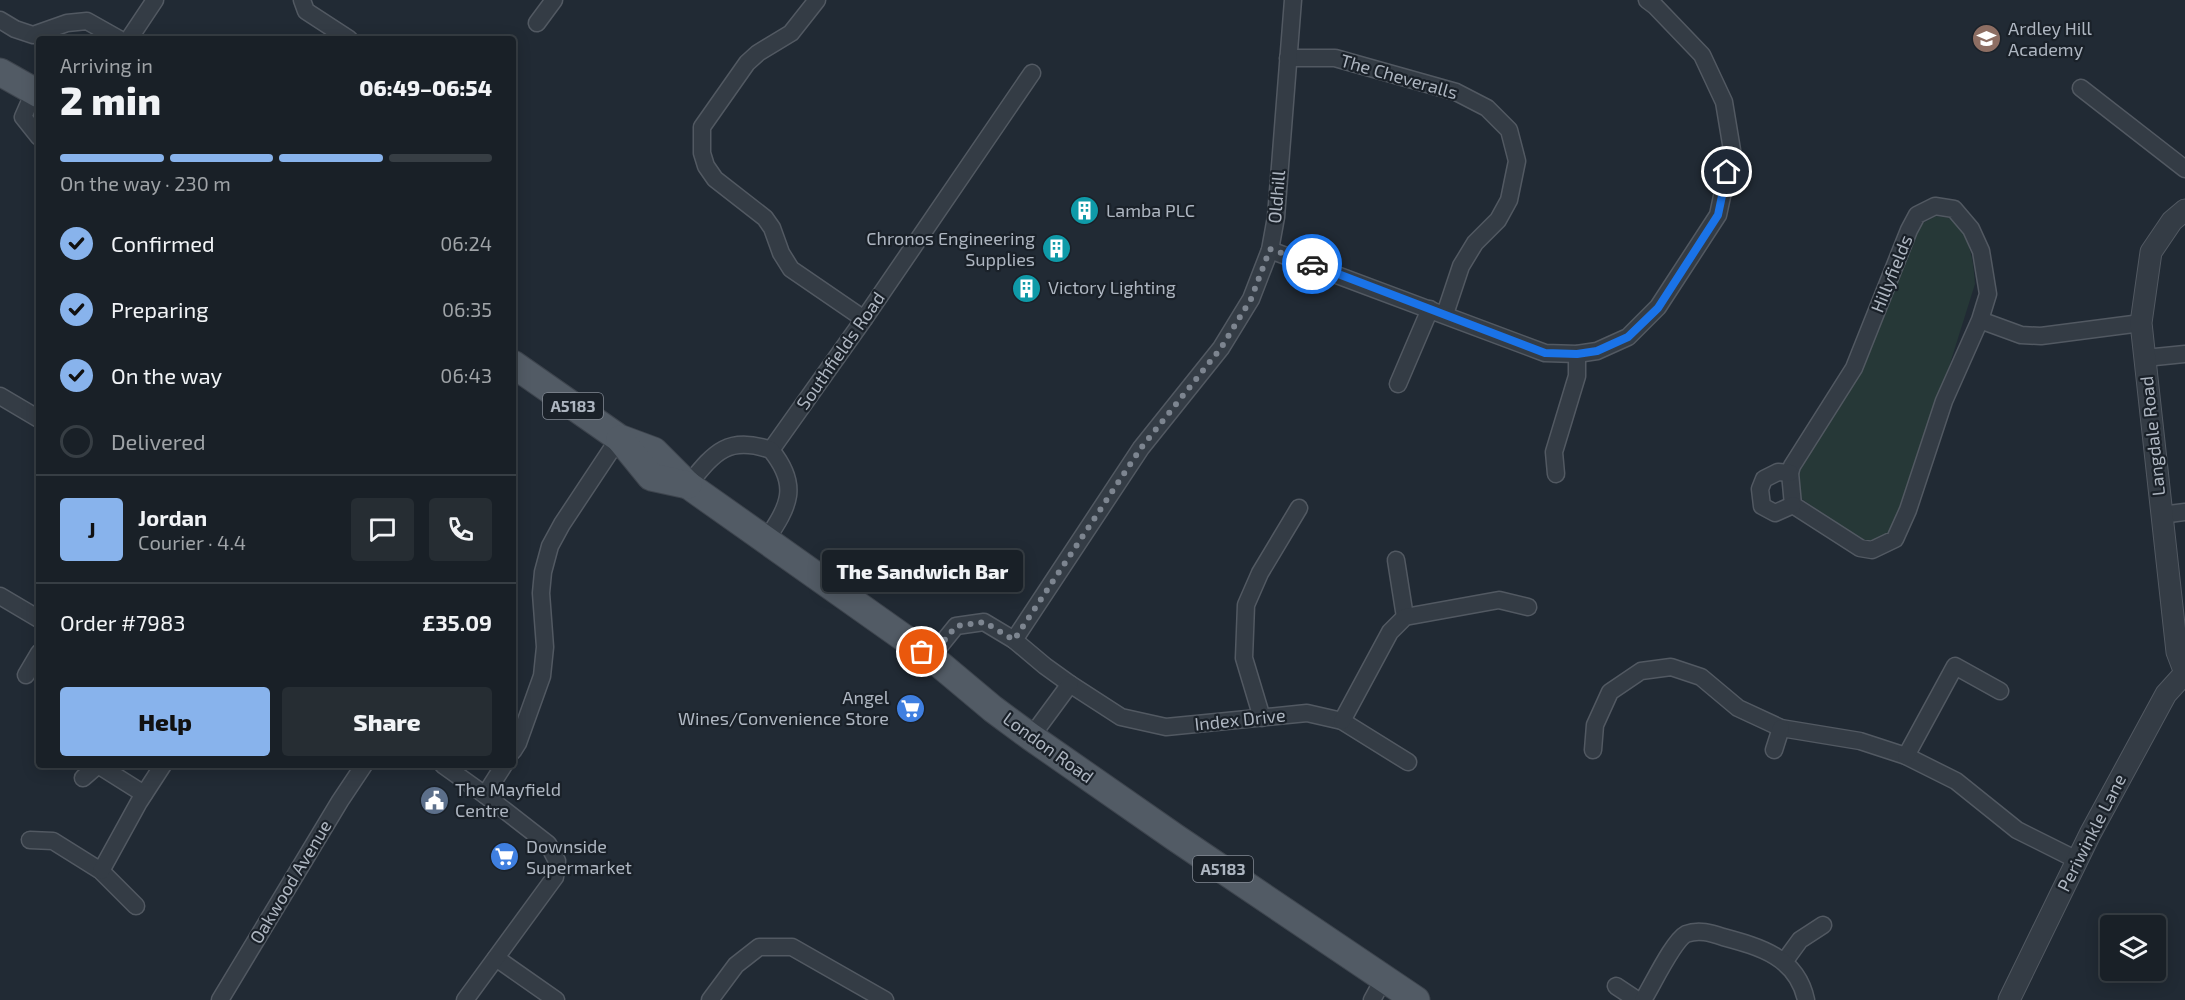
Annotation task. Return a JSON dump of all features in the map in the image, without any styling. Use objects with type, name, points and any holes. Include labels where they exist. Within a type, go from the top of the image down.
[{"type":"main road","points":[[0,72],[36,92]]},
{"type":"main road","name":"London Road","points":[[516,366],[619,438],[651,477],[688,485],[931,657],[993,709],[1176,838],[1378,989],[1416,1000]]},
{"type":"street","points":[[131,36],[155,0]]},
{"type":"street","points":[[302,0],[306,10],[345,36]]},
{"type":"street","points":[[537,23],[554,0]]},
{"type":"street","points":[[817,0],[791,33],[758,53],[747,63],[702,128],[702,153],[706,166],[715,179],[765,218],[791,269],[864,319]]},
{"type":"street","name":"Oldhill","points":[[1014,640],[1141,448],[1221,348],[1251,299],[1270,249],[1276,217],[1293,0]]},
{"type":"street","points":[[1270,249],[1545,353],[1577,354],[1597,351],[1628,337],[1658,308],[1718,215],[1732,150],[1724,102],[1702,55],[1647,0]]},
{"type":"street","points":[[0,20],[15,29],[33,35],[67,23],[87,21],[114,36]]},
{"type":"street","name":"The Cheveralls","points":[[1288,58],[1335,58],[1456,92],[1487,108],[1509,130],[1517,161],[1509,200],[1498,220],[1475,243],[1461,266],[1398,384]]},
{"type":"street","name":"Southfields Road","points":[[771,450],[864,319],[1032,73]]},
{"type":"street","points":[[2081,88],[2185,169]]},
{"type":"street","points":[[36,95],[23,117],[36,133]]},
{"type":"street","name":"Hillyfields","points":[[1790,473],[1854,368],[1917,215],[1935,206],[1954,209],[1971,229],[1981,251],[1988,294],[1980,320],[1944,401],[1908,510],[1895,539],[1872,550],[1860,548],[1793,505]]},
{"type":"street","name":"Langdale Road","points":[[2185,210],[2172,221],[2151,252],[2140,323],[2177,652],[2185,673]]},
{"type":"street","points":[[1980,320],[2021,335],[2042,336],[2140,323]]},
{"type":"street","points":[[1556,474],[1554,452],[1577,376],[1577,354]]},
{"type":"street","points":[[2145,358],[2185,354]]},
{"type":"street","points":[[0,396],[36,417]]},
{"type":"street","points":[[516,746],[520,713],[542,676],[545,647],[541,592],[543,572],[550,546],[619,438]]},
{"type":"street","points":[[688,485],[725,447],[746,443],[771,450],[782,465],[787,482],[788,499],[783,514],[766,540]]},
{"type":"street","points":[[1778,472],[1790,473],[1793,505],[1775,513],[1762,506],[1760,489],[1764,479],[1778,472]]},
{"type":"street","points":[[1262,718],[1244,658],[1246,605],[1260,573],[1299,508]]},
{"type":"street","points":[[2161,515],[2185,512]]},
{"type":"street","points":[[1396,560],[1405,617]]},
{"type":"street","points":[[0,596],[36,617]]},
{"type":"street","points":[[1342,721],[1390,632],[1405,617],[1499,600],[1528,607]]},
{"type":"street","name":"Index Drive","points":[[931,657],[956,626],[984,622],[1014,640],[1070,684],[1121,717],[1166,727],[1307,713],[1342,721],[1408,762]]},
{"type":"street","points":[[26,675],[36,658]]},
{"type":"street","points":[[1906,756],[1955,666],[2000,691]]},
{"type":"street","points":[[1593,750],[1595,725],[1610,692],[1641,671],[1671,668],[1701,677],[1738,708],[1781,728],[1860,741],[1906,756],[1956,781],[2017,830],[2077,860]]},
{"type":"street","name":"Periwinkle Lane","points":[[2009,1000],[2077,860],[2165,696],[2185,673]]},
{"type":"street","points":[[1031,737],[1070,684]]},
{"type":"street","points":[[1774,750],[1781,728]]},
{"type":"street","points":[[83,778],[95,768]]},
{"type":"street","points":[[103,768],[144,795]]},
{"type":"street","points":[[101,871],[161,768]]},
{"type":"street","name":"Oakwood Avenue","points":[[220,1000],[362,768]]},
{"type":"street","points":[[447,768],[548,844],[557,861],[555,877],[465,1000]]},
{"type":"street","points":[[485,795],[502,768]]},
{"type":"street","points":[[30,840],[53,841],[101,871],[136,906]]},
{"type":"street","points":[[1784,962],[1800,940],[1823,925]]},
{"type":"street","points":[[1643,1000],[1673,948],[1685,934],[1702,931],[1760,946],[1793,971],[1806,1000]]},
{"type":"street","points":[[710,1000],[736,964],[759,946],[792,947],[885,1000]]},
{"type":"street","points":[[496,958],[555,1000]]},
{"type":"street","points":[[1616,986],[1637,1000]]},
{"type":"shaded area","points":[[1936,216],[1955,219],[1970,250],[1975,284],[1921,456],[1893,530],[1878,541],[1863,541],[1799,497],[1795,483],[1799,469],[1861,373],[1915,234],[1923,223]]},
{"type":"way so far","points":[[922,652],[931,657],[956,626],[984,622],[1014,640],[1141,448],[1221,348],[1251,299],[1270,249],[1312,264]]},
{"type":"place","name":"Ardley Hill Academy","points":[[1987,39]]},
{"type":"place","name":"Lamba PLC","points":[[1085,211]]},
{"type":"place","name":"Chronos Engineering Supplies","points":[[1056,249]]},
{"type":"place","name":"Victory Lighting","points":[[1027,288]]},
{"type":"place","name":"The Sandwich Bar","points":[[922,652]]},
{"type":"place","name":"Angel Wines/Convenience Store","points":[[910,708]]},
{"type":"place","name":"The Mayfield Centre","points":[[434,800]]},
{"type":"place","name":"Downside Supermarket","points":[[505,857]]},
{"type":"route","points":[[1312,264],[1545,353],[1577,354],[1597,351],[1628,337],[1658,308],[1718,215],[1727,172]]}]
